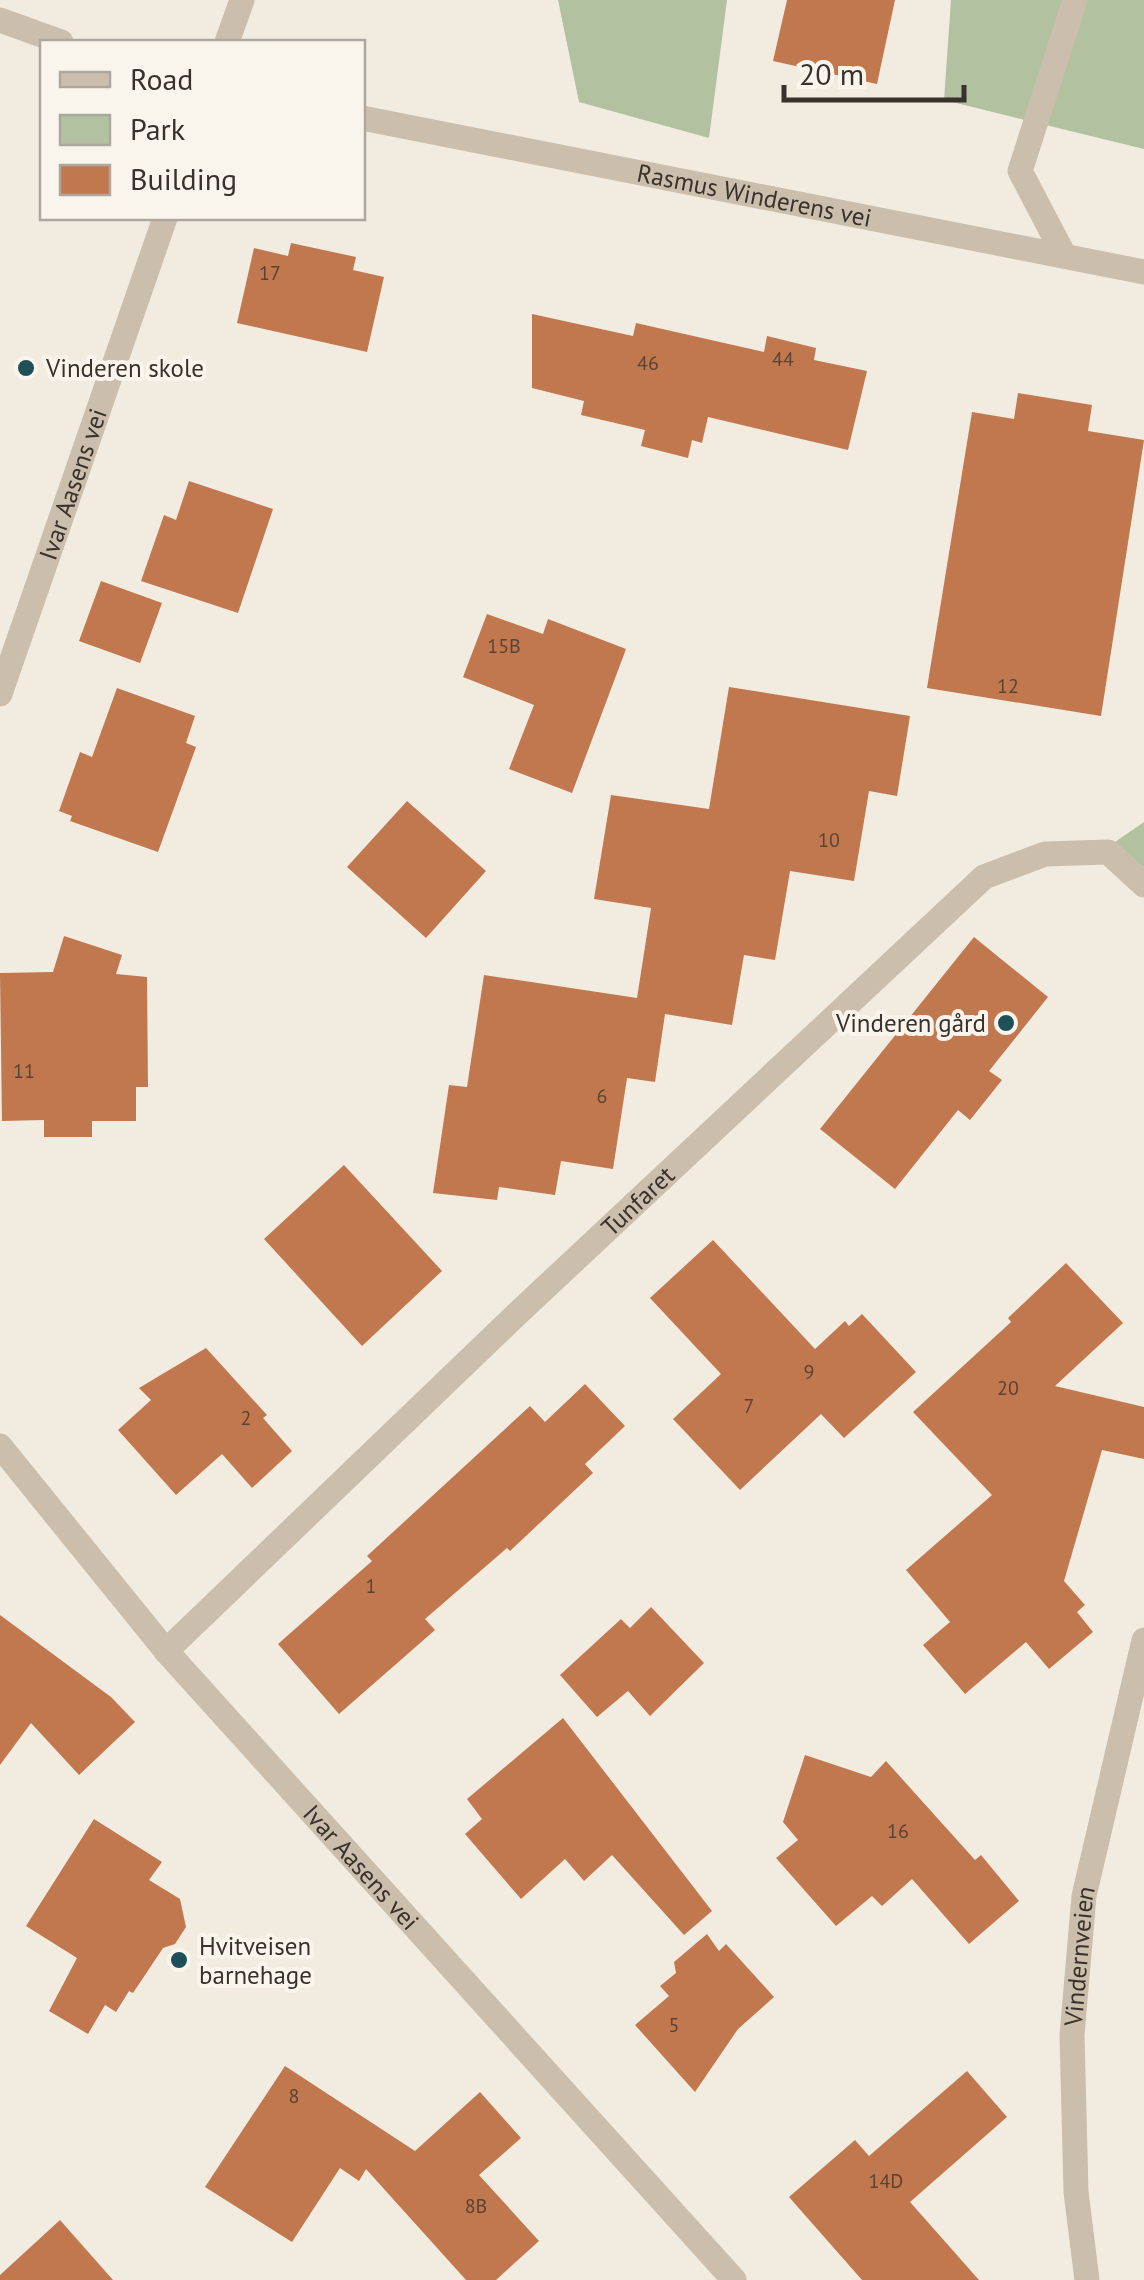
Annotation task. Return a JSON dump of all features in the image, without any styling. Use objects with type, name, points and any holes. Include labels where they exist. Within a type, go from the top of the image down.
[{"type":"street","points":[[228,40],[242,0]]},
{"type":"street","points":[[1064,255],[1020,171],[1075,0]]},
{"type":"street","points":[[0,20],[55,40]]},
{"type":"street","name":"Rasmus Winderens vei","points":[[365,119],[1144,272]]},
{"type":"street","name":"Ivar Aasens vei","points":[[0,694],[164,220]]},
{"type":"street","name":"Tunfaret","points":[[166,1651],[517,1314],[984,877],[1046,854],[1108,852],[1144,885]]},
{"type":"street","name":"Ivar Aasens vei","points":[[0,1446],[166,1651],[734,2280]]},
{"type":"street","name":"Vindernveien","points":[[1087,2280],[1076,2192],[1072,2035],[1084,1896],[1144,1640]]},
{"type":"green space","points":[[558,0],[727,0],[709,138],[579,102]]},
{"type":"green space","points":[[951,0],[1144,0],[1144,149],[944,100]]},
{"type":"green space","points":[[1144,822],[1144,868],[1115,842]]},
{"type":"building","points":[[787,0],[895,0],[877,84],[773,61]]},
{"type":"building","points":[[291,243],[356,257],[353,270],[384,277],[367,352],[237,323],[254,248],[288,256]]},
{"type":"building","points":[[532,314],[633,336],[636,323],[764,352],[767,336],[816,348],[814,360],[867,371],[848,450],[708,417],[702,443],[692,440],[688,458],[641,446],[645,430],[581,415],[584,401],[532,388]]},
{"type":"building","points":[[1018,393],[1092,405],[1088,431],[1144,440],[1101,716],[927,688],[972,412],[1014,419]]},
{"type":"building","points":[[189,481],[273,509],[238,613],[141,581],[164,515],[176,520]]},
{"type":"building","points":[[101,581],[162,603],[140,663],[79,641]]},
{"type":"building","points":[[487,614],[543,634],[548,619],[626,649],[572,793],[509,769],[534,705],[463,677]]},
{"type":"building","points":[[729,687],[910,716],[897,796],[869,791],[854,881],[790,871],[775,960],[744,955],[732,1025],[665,1014],[655,1082],[627,1078],[613,1169],[561,1161],[555,1195],[499,1187],[497,1200],[433,1193],[449,1085],[467,1087],[484,975],[637,998],[651,908],[594,899],[611,795],[709,809]]},
{"type":"building","points":[[117,688],[195,716],[186,743],[196,747],[158,852],[70,821],[72,816],[59,811],[80,752],[92,757]]},
{"type":"building","points":[[407,801],[486,871],[426,938],[347,867]]},
{"type":"building","points":[[64,936],[122,955],[116,974],[147,977],[148,1087],[136,1087],[136,1121],[92,1121],[92,1137],[44,1137],[44,1120],[2,1121],[0,973],[53,972]]},
{"type":"building","points":[[974,937],[1048,997],[989,1071],[1002,1080],[970,1120],[958,1110],[895,1189],[820,1129]]},
{"type":"building","points":[[344,1165],[442,1271],[362,1346],[264,1239]]},
{"type":"building","points":[[713,1240],[815,1349],[845,1321],[849,1326],[862,1314],[916,1372],[844,1438],[821,1414],[740,1490],[673,1419],[721,1374],[650,1298]]},
{"type":"building","points":[[1066,1263],[1123,1323],[1055,1386],[1144,1407],[1144,1459],[1102,1450],[1064,1581],[1085,1605],[1077,1612],[1093,1632],[1049,1669],[1026,1642],[965,1694],[923,1645],[950,1622],[906,1570],[992,1495],[913,1412],[1011,1322],[1008,1318]]},
{"type":"building","points":[[206,1348],[267,1415],[263,1418],[292,1451],[252,1488],[222,1454],[176,1495],[118,1430],[151,1400],[139,1388]]},
{"type":"building","points":[[585,1384],[625,1426],[585,1464],[593,1473],[510,1551],[507,1548],[425,1619],[435,1630],[339,1714],[278,1644],[372,1561],[367,1556],[530,1406],[545,1422]]},
{"type":"building","points":[[651,1607],[704,1663],[650,1716],[628,1691],[597,1717],[560,1675],[621,1619],[630,1628]]},
{"type":"building","points":[[0,1615],[111,1697],[135,1722],[79,1775],[31,1723],[0,1765]]},
{"type":"building","points":[[563,1718],[712,1911],[684,1935],[612,1855],[584,1881],[565,1859],[521,1899],[465,1834],[482,1819],[467,1799]]},
{"type":"building","points":[[805,1755],[871,1777],[886,1761],[975,1860],[981,1855],[1019,1901],[969,1944],[912,1879],[882,1906],[872,1896],[836,1926],[776,1858],[798,1840],[783,1822]]},
{"type":"building","points":[[94,1819],[162,1862],[149,1880],[180,1899],[186,1927],[175,1944],[163,1948],[116,2012],[105,2005],[88,2034],[49,2011],[77,1958],[26,1926]]},
{"type":"building","points":[[707,1934],[719,1951],[726,1944],[774,1997],[738,2029],[695,2092],[635,2025],[669,1996],[660,1986],[676,1973],[674,1962]]},
{"type":"building","points":[[285,2066],[415,2151],[480,2092],[521,2138],[479,2175],[539,2241],[496,2280],[466,2280],[366,2169],[359,2181],[340,2168],[292,2242],[205,2187]]},
{"type":"building","points":[[967,2071],[1007,2117],[910,2202],[979,2280],[862,2280],[789,2197],[855,2140],[869,2156]]},
{"type":"building","points":[[60,2220],[113,2280],[0,2280],[0,2275]]},
{"type":"place","name":"Vinderen skole","points":[[26,368]]},
{"type":"place","name":"Vinderen gård","points":[[1006,1023]]},
{"type":"place","name":"Hvitveisen barnehage","points":[[179,1960]]}]
